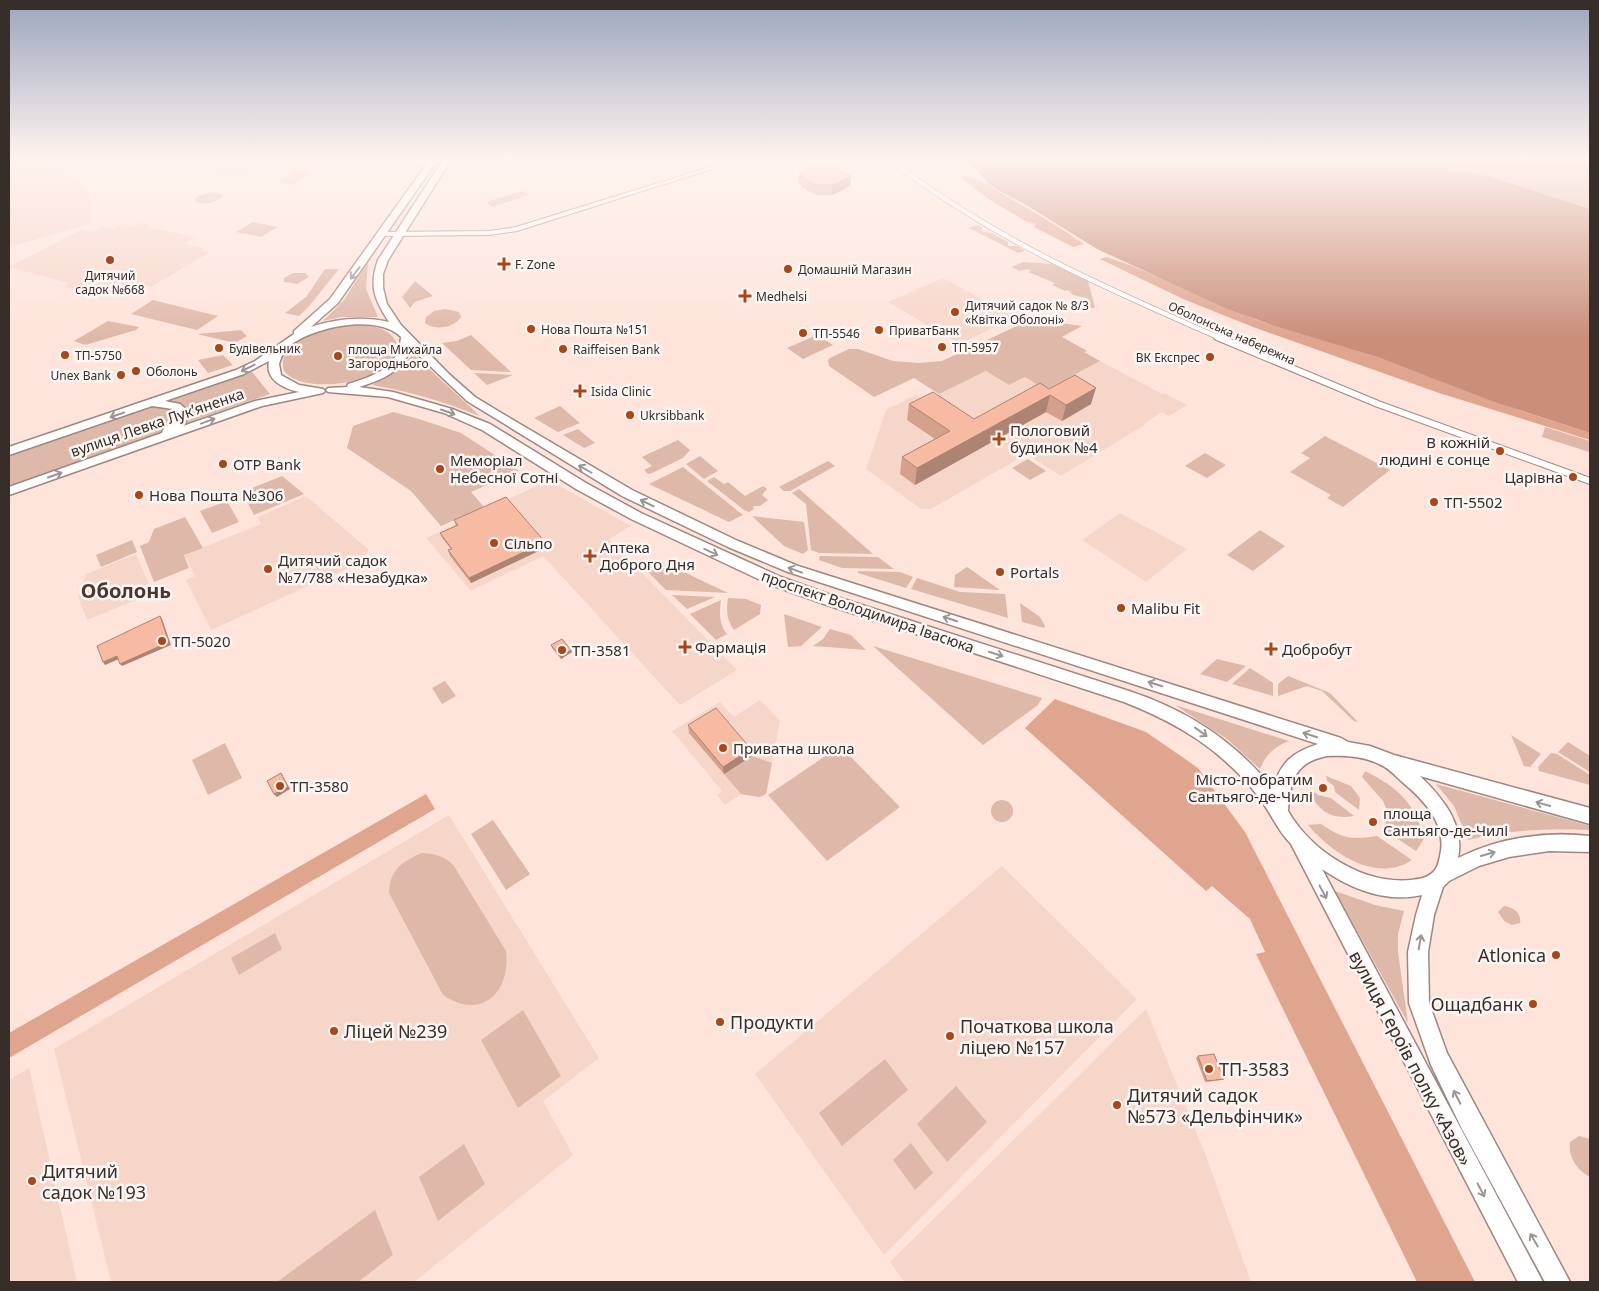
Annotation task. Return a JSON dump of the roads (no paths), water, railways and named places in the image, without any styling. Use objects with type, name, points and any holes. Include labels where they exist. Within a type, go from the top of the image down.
[{"type":"main road","points":[[283,346],[322,328],[361,321],[378,322],[401,332],[405,353],[390,369],[368,381],[332,390],[300,390],[279,380],[274,371],[274,360],[283,346],[334,301],[394,218]]},
{"type":"main road","name":"проспект Володимира Івасюка","points":[[408,218],[383,260],[378,274],[378,288],[382,304],[401,332],[452,383],[471,399],[600,478],[734,544],[803,572],[1150,682],[1356,750]]},
{"type":"main road","name":"вулиця Левка Лукʼяненка","points":[[9,451],[240,372],[259,363],[283,346]]},
{"type":"main road","name":"проспект Володимира Івасюка","points":[[332,390],[366,390],[389,394],[448,411],[486,427],[572,481],[636,516],[776,581],[829,600],[1129,697],[1166,711],[1202,732],[1233,757],[1245,769],[1278,811]]},
{"type":"main road","name":"вулиця Левка Лукʼяненка","points":[[9,491],[259,403],[318,391]]},
{"type":"main road","points":[[139,407],[163,404],[176,406],[184,413],[178,424],[155,440]]},
{"type":"main road","points":[[1590,816],[1356,750],[1329,749],[1309,754],[1290,768],[1280,785],[1278,811],[1292,833],[1312,852],[1339,872],[1365,883],[1395,889],[1414,888],[1440,878],[1481,856],[1524,844],[1574,842],[1590,844]]},
{"type":"main road","points":[[1386,760],[1427,794],[1440,810],[1449,826],[1452,850],[1440,878]]},
{"type":"main road","name":"вулиця Героїв полку «Азов»","points":[[1292,833],[1531,1282]]},
{"type":"main road","name":"вулиця Героїв полку «Азов»","points":[[1440,878],[1425,915],[1418,952],[1419,1004],[1438,1058],[1473,1128],[1558,1282]]},
{"type":"street","points":[[383,234],[489,233],[517,230],[554,218]]},
{"type":"street","name":"Оболонська набережна","points":[[974,218],[1058,263],[1211,335],[1300,374],[1424,422],[1590,481]]},
{"type":"place","name":"Дитячий садок №668","points":[[110,260]]},
{"type":"place","name":"F. Zone","points":[[504,264]]},
{"type":"place","name":"Домашній Магазин","points":[[788,269]]},
{"type":"place","name":"Medhelsi","points":[[745,296]]},
{"type":"place","name":"Дитячий садок № 8/3 «Квітка Оболоні»","points":[[955,312]]},
{"type":"place","name":"Нова Пошта №151","points":[[531,329]]},
{"type":"place","name":"ПриватБанк","points":[[879,330]]},
{"type":"place","name":"ТП-5546","points":[[803,333]]},
{"type":"place","name":"ТП-5957","points":[[942,347]]},
{"type":"place","name":"Будівельник","points":[[219,348]]},
{"type":"place","name":"Raiffeisen Bank","points":[[563,349]]},
{"type":"place","name":"ТП-5750","points":[[65,355]]},
{"type":"place","name":"площа Михайла Загороднього","points":[[338,356]]},
{"type":"place","name":"ВК Експрес","points":[[1210,357]]},
{"type":"place","name":"Оболонь","points":[[136,371]]},
{"type":"place","name":"Unex Bank","points":[[121,375]]},
{"type":"place","name":"Isida Clinic","points":[[580,391]]},
{"type":"place","name":"Ukrsibbank","points":[[630,415]]},
{"type":"place","name":"Пологовий будинок №4","points":[[999,439]]},
{"type":"place","name":"В кожній людині є сонце","points":[[1500,451]]},
{"type":"place","name":"OTP Bank","points":[[223,464]]},
{"type":"place","name":"Меморіал Небесної Сотні","points":[[440,469]]},
{"type":"place","name":"Царівна","points":[[1573,477]]},
{"type":"place","name":"Нова Пошта №306","points":[[139,495]]},
{"type":"place","name":"ТП-5502","points":[[1434,502]]},
{"type":"place","name":"Сільпо","points":[[494,543]]},
{"type":"place","name":"Аптека Доброго Дня","points":[[590,556]]},
{"type":"place","name":"Дитячий садок №7/788 «Незабудка»","points":[[268,569]]},
{"type":"place","name":"Portals","points":[[1000,572]]},
{"type":"place","name":"Malibu Fit","points":[[1121,608]]},
{"type":"place","name":"ТП-5020","points":[[162,641]]},
{"type":"place","name":"Фармація","points":[[685,647]]},
{"type":"place","name":"Добробут","points":[[1271,649]]},
{"type":"place","name":"ТП-3581","points":[[562,650]]},
{"type":"place","name":"Приватна школа","points":[[723,748]]},
{"type":"place","name":"ТП-3580","points":[[280,786]]},
{"type":"place","name":"Місто-побратим Сантьяго-де-Чилі","points":[[1323,788]]},
{"type":"place","name":"площа Сантьяго-де-Чилі","points":[[1373,822]]},
{"type":"place","name":"Atlonica","points":[[1556,955]]},
{"type":"place","name":"Ощадбанк","points":[[1533,1004]]},
{"type":"place","name":"Продукти","points":[[720,1022]]},
{"type":"place","name":"Ліцей №239","points":[[334,1031]]},
{"type":"place","name":"Початкова школа ліцею №157","points":[[950,1036]]},
{"type":"place","name":"ТП-3583","points":[[1209,1069]]},
{"type":"place","name":"Дитячий садок №573 «Дельфінчик»","points":[[1117,1105]]},
{"type":"place","name":"Дитячий садок №193","points":[[32,1181]]},
{"type":"district","name":"Оболонь","points":[[126,590]]}]
